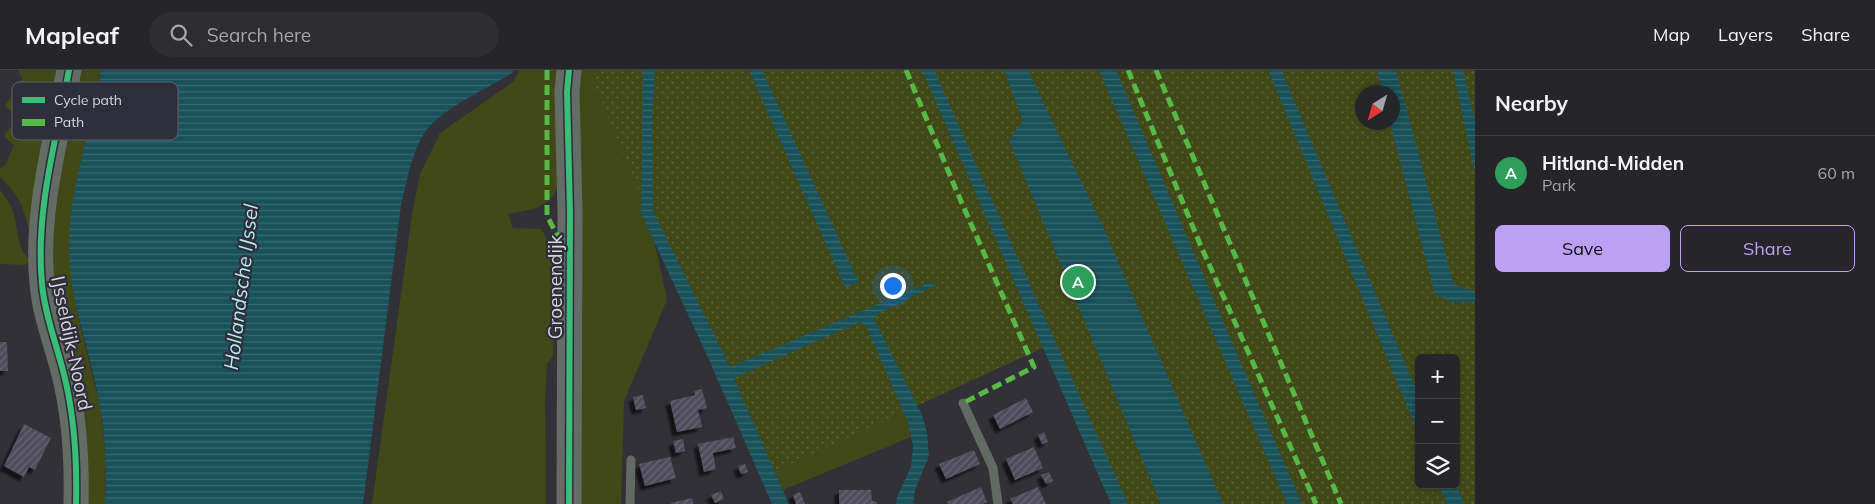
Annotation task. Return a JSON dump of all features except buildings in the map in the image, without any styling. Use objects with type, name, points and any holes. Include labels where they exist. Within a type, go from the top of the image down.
[{"type":"street","name":"Groenendijk","points":[[569,70],[569,504]]},
{"type":"street","name":"IJsseldijk-Noord","points":[[54,140],[40,250],[42,286],[66,382],[74,428],[77,480],[76,504]]},
{"type":"lane","points":[[963,403],[993,468],[998,504]]},
{"type":"lane","points":[[630,460],[630,504]]},
{"type":"green space","points":[[18,70],[59,70],[57,82],[20,82],[22,79]]},
{"type":"green space","points":[[80,70],[101,70],[98,82],[78,82]]},
{"type":"green space","points":[[520,70],[562,70],[562,136],[557,187],[553,196],[543,205],[508,214],[513,228],[541,229],[558,257],[553,356],[547,364],[545,397],[546,504],[372,504],[412,215],[420,174],[440,133],[513,82]]},
{"type":"green space","points":[[578,70],[643,70],[641,213],[656,245],[667,300],[624,401],[621,504],[578,504]]},
{"type":"green space","points":[[594,70],[1475,70],[1475,504],[1121,504],[1051,344],[769,474],[647,210],[593,81]]},
{"type":"green space","points":[[12,95],[12,112],[5,106]]},
{"type":"green space","points":[[12,125],[12,140],[46,140],[29,230],[19,201],[12,189],[0,177],[0,169],[6,164],[14,145],[4,136]]},
{"type":"green space","points":[[66,140],[86,140],[76,189],[71,226],[70,263],[80,325],[100,405],[106,455],[105,504],[87,504],[55,300],[51,247],[56,193]]},
{"type":"green space","points":[[0,190],[12,208],[20,245],[30,260],[25,265],[0,264]]},
{"type":"green space","points":[[866,326],[908,422],[911,437],[783,490],[734,378]]},
{"type":"water","name":"Hollandsche IJssel","points":[[101,70],[513,70],[512,73],[453,107],[432,123],[416,149],[401,205],[363,504],[105,504],[104,430],[97,388],[75,301],[70,265],[69,240],[75,191],[86,140],[178,140],[178,82],[99,82]]},
{"type":"water","points":[[643,70],[655,70],[652,121],[653,211],[730,367],[933,281],[935,285],[876,315],[875,321],[922,415],[927,432],[929,456],[915,490],[913,504],[896,504],[897,497],[911,467],[913,446],[908,422],[866,326],[860,322],[734,378],[789,504],[772,504],[710,362],[641,213]]},
{"type":"water","points":[[749,70],[762,70],[859,283],[845,287]]},
{"type":"water","points":[[922,70],[934,70],[1128,504],[1111,504]]},
{"type":"water","points":[[1004,70],[1028,70],[1103,227],[1223,504],[1161,504],[1009,140],[1023,121]]},
{"type":"water","points":[[1099,70],[1116,70],[1302,504],[1287,504]]},
{"type":"water","points":[[1268,70],[1281,70],[1415,387],[1415,425]]},
{"type":"water","points":[[1377,70],[1396,70],[1453,282],[1457,286],[1475,291],[1475,302],[1451,302],[1435,294],[1392,130],[1400,130],[1400,85],[1380,85]]},
{"type":"water","points":[[1453,70],[1463,70],[1475,121],[1475,174]]},
{"type":"water","points":[[1441,489],[1458,489],[1464,504],[1447,504]]},
{"type":"marked path","points":[[547,70],[547,216],[568,255]]},
{"type":"marked path","points":[[906,70],[1034,367],[963,403]]},
{"type":"marked path","points":[[1128,70],[1200,244],[1316,504]]},
{"type":"marked path","points":[[1156,70],[1341,504]]},
{"type":"cycle path","points":[[67,82],[69,70]]},
{"type":"cycle path","points":[[569,70],[567,92],[570,212],[569,504]]},
{"type":"cycle path","points":[[55,140],[41,230],[42,284],[49,322],[63,371],[72,413],[76,458],[76,504]]},
{"type":"place","name":"Hitland-Midden","points":[[1078,282]]}]
